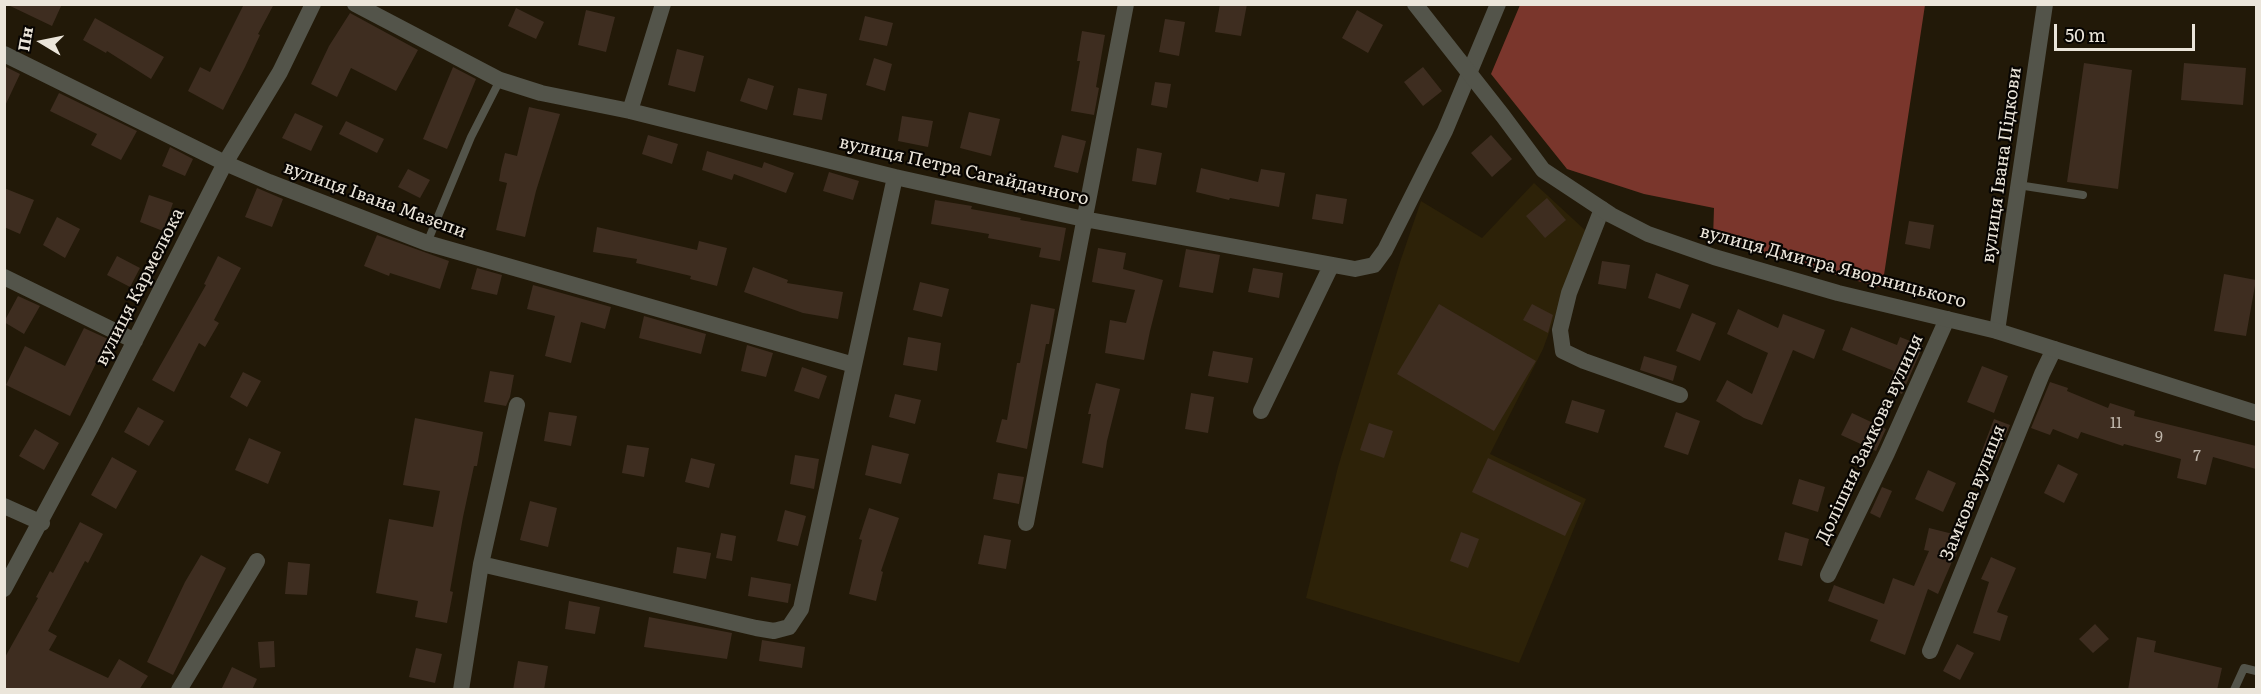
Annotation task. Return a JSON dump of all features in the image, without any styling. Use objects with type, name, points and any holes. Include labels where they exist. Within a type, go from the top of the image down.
[{"type":"street","name":"вулиця Кармелюка","points":[[4,589],[42,523],[225,163],[280,72],[313,4]]},
{"type":"street","name":"вулиця Петра Сагайдачного","points":[[355,4],[500,80],[541,93],[630,111],[895,177],[1084,219],[1355,269],[1366,268],[1380,260],[1445,131],[1498,4]]},
{"type":"street","points":[[630,111],[663,4]]},
{"type":"street","points":[[1026,523],[1126,4]]},
{"type":"street","name":"вулиця Дмитра Яворницького","points":[[1415,4],[1503,116],[1542,170],[1602,209],[1648,234],[1714,257],[1838,293],[1997,331],[2256,413]]},
{"type":"street","name":"вулиця Івана Підкови","points":[[1997,331],[2045,4]]},
{"type":"street","name":"вулиця Івана Мазепи","points":[[4,54],[225,163],[427,243],[854,365]]},
{"type":"street","points":[[481,564],[756,628],[774,631],[789,627],[801,609],[895,177]]},
{"type":"street","points":[[1602,209],[1569,293],[1560,330],[1563,351],[1584,361],[1680,395]]},
{"type":"street","points":[[1261,411],[1331,266]]},
{"type":"street","points":[[4,277],[135,341]]},
{"type":"street","name":"Долішня Замкова вулиця","points":[[1828,575],[1887,453],[1947,319]]},
{"type":"street","name":"Замкова вулиця","points":[[1930,651],[2054,349]]},
{"type":"street","points":[[461,690],[481,564],[517,405]]},
{"type":"street","points":[[4,506],[42,523]]},
{"type":"street","points":[[179,690],[257,561]]},
{"type":"lane","points":[[427,243],[471,137],[500,80]]},
{"type":"lane","points":[[2018,185],[2083,195]]},
{"type":"lane","points":[[2234,690],[2244,668],[2256,671]]},
{"type":"shaded area","points":[[1520,5],[1925,5],[1882,288],[1713,239],[1714,208],[1644,194],[1567,169],[1491,74]]},
{"type":"shaded area","points":[[1534,183],[1586,231],[1543,349],[1490,454],[1586,499],[1519,663],[1306,598],[1338,467],[1400,262],[1421,201],[1482,238]]},
{"type":"building","points":[[6,4],[62,4],[52,26]]},
{"type":"building","points":[[244,4],[274,4],[223,110],[188,91],[200,67],[210,72]]},
{"type":"building","points":[[1220,4],[1247,4],[1241,36],[1215,32]]},
{"type":"building","points":[[516,8],[544,22],[536,39],[508,26]]},
{"type":"building","points":[[586,10],[615,17],[606,52],[578,45]]},
{"type":"building","points":[[1357,10],[1383,25],[1368,53],[1342,38]]},
{"type":"building","points":[[350,13],[418,50],[396,91],[351,68],[337,97],[311,84],[329,46]]},
{"type":"building","points":[[865,16],[893,23],[887,46],[859,40]]},
{"type":"building","points":[[95,18],[164,57],[151,79],[107,51],[106,53],[83,40]]},
{"type":"building","points":[[1165,19],[1185,22],[1179,56],[1159,52]]},
{"type":"building","points":[[1082,31],[1105,35],[1096,87],[1099,88],[1094,115],[1071,111],[1080,61],[1077,61]]},
{"type":"building","points":[[677,49],[704,56],[695,92],[668,85]]},
{"type":"building","points":[[874,58],[892,64],[885,91],[866,85]]},
{"type":"building","points":[[2084,63],[2132,70],[2118,189],[2067,182]]},
{"type":"building","points":[[2184,63],[2246,68],[2243,105],[2181,100]]},
{"type":"building","points":[[4,66],[20,74],[4,108]]},
{"type":"building","points":[[453,67],[476,79],[447,149],[423,139]]},
{"type":"building","points":[[1423,67],[1442,91],[1423,106],[1404,82]]},
{"type":"building","points":[[748,78],[774,86],[767,110],[740,101]]},
{"type":"building","points":[[1155,82],[1171,84],[1167,108],[1151,105]]},
{"type":"building","points":[[798,88],[827,94],[822,120],[793,115]]},
{"type":"building","points":[[59,93],[137,131],[121,160],[91,145],[97,134],[50,111]]},
{"type":"building","points":[[529,107],[560,114],[536,191],[525,237],[496,230],[507,183],[499,181],[505,153],[517,156]]},
{"type":"building","points":[[969,112],[1000,119],[991,156],[960,148]]},
{"type":"building","points":[[295,113],[323,126],[311,151],[282,138]]},
{"type":"building","points":[[902,116],[933,121],[928,147],[898,141]]},
{"type":"building","points":[[346,121],[384,139],[377,153],[339,134]]},
{"type":"building","points":[[648,135],[678,144],[672,164],[642,154]]},
{"type":"building","points":[[1062,135],[1086,141],[1078,173],[1054,167]]},
{"type":"building","points":[[1491,135],[1512,159],[1492,177],[1471,153]]},
{"type":"building","points":[[170,147],[193,159],[185,176],[162,166]]},
{"type":"building","points":[[1137,148],[1162,153],[1156,185],[1132,181]]},
{"type":"building","points":[[707,151],[762,168],[764,162],[794,173],[786,193],[734,174],[732,180],[702,170]]},
{"type":"building","points":[[1201,168],[1258,182],[1261,169],[1285,173],[1279,207],[1230,198],[1229,200],[1196,192]]},
{"type":"building","points":[[408,169],[430,180],[420,198],[398,187]]},
{"type":"building","points":[[829,172],[859,181],[853,200],[823,191]]},
{"type":"building","points":[[4,188],[34,200],[20,234],[4,227]]},
{"type":"building","points":[[257,188],[283,199],[272,227],[245,217]]},
{"type":"building","points":[[1316,194],[1347,199],[1343,224],[1312,219]]},
{"type":"building","points":[[149,195],[173,203],[163,231],[140,222]]},
{"type":"building","points":[[1547,198],[1566,220],[1545,238],[1526,216]]},
{"type":"building","points":[[935,200],[972,206],[971,209],[1066,228],[1060,261],[1039,257],[1041,248],[988,238],[989,234],[931,224]]},
{"type":"building","points":[[57,217],[80,229],[65,258],[43,245]]},
{"type":"building","points":[[1909,221],[1934,225],[1930,249],[1905,244]]},
{"type":"building","points":[[597,227],[697,250],[699,241],[727,248],[717,286],[690,279],[691,276],[636,263],[637,259],[593,252]]},
{"type":"building","points":[[377,235],[449,261],[440,289],[390,273],[389,276],[364,266]]},
{"type":"building","points":[[1098,248],[1126,253],[1123,269],[1163,280],[1144,360],[1105,353],[1110,320],[1126,323],[1135,290],[1092,282]]},
{"type":"building","points":[[1186,249],[1220,255],[1213,293],[1179,287]]},
{"type":"building","points":[[117,256],[140,268],[130,287],[107,275]]},
{"type":"building","points":[[218,256],[241,268],[214,320],[219,323],[205,347],[199,343],[174,392],[152,380],[206,285],[204,284]]},
{"type":"building","points":[[1602,261],[1630,265],[1626,289],[1598,284]]},
{"type":"building","points":[[753,267],[788,280],[787,283],[843,292],[838,319],[803,313],[744,292]]},
{"type":"building","points":[[477,268],[502,275],[497,295],[471,289]]},
{"type":"building","points":[[1253,268],[1283,273],[1279,298],[1248,292]]},
{"type":"building","points":[[1656,273],[1689,285],[1680,309],[1648,298]]},
{"type":"building","points":[[2224,274],[2256,280],[2246,336],[2214,331]]},
{"type":"building","points":[[920,282],[949,289],[942,317],[913,310]]},
{"type":"building","points":[[533,285],[611,307],[605,329],[581,322],[571,363],[545,356],[555,316],[527,309]]},
{"type":"building","points":[[18,296],[40,306],[24,334],[4,322]]},
{"type":"building","points":[[1031,304],[1055,309],[1049,344],[1046,344],[1027,449],[996,442],[1002,419],[1007,420]]},
{"type":"building","points":[[1439,304],[1536,361],[1494,431],[1397,374]]},
{"type":"building","points":[[1532,304],[1553,315],[1548,333],[1523,320]]},
{"type":"building","points":[[1738,309],[1778,328],[1783,314],[1825,330],[1814,359],[1793,350],[1762,425],[1744,418],[1716,401],[1727,380],[1752,394],[1768,353],[1727,334]]},
{"type":"building","points":[[1692,313],[1716,323],[1700,361],[1676,351]]},
{"type":"building","points":[[644,316],[706,334],[701,354],[639,338]]},
{"type":"building","points":[[1851,327],[1897,345],[1900,337],[1923,346],[1902,394],[1887,388],[1894,371],[1842,350]]},
{"type":"building","points":[[84,328],[108,339],[70,416],[6,385],[25,346],[65,366]]},
{"type":"building","points":[[908,337],[941,343],[937,371],[903,365]]},
{"type":"building","points":[[747,345],[773,353],[766,377],[741,371]]},
{"type":"building","points":[[1213,351],[1253,358],[1248,383],[1208,376]]},
{"type":"building","points":[[1644,356],[1677,366],[1673,381],[1640,370]]},
{"type":"building","points":[[1982,366],[2008,376],[1994,413],[1967,402]]},
{"type":"building","points":[[802,367],[827,376],[819,399],[794,391]]},
{"type":"building","points":[[490,371],[514,375],[506,406],[484,402]]},
{"type":"building","points":[[243,372],[261,381],[247,407],[230,397]]},
{"type":"building","points":[[2050,382],[2068,388],[2067,391],[2108,408],[2110,403],[2135,411],[2134,416],[2256,446],[2256,469],[2213,457],[2206,485],[2177,478],[2181,459],[2124,444],[2123,446],[2081,432],[2078,439],[2053,429],[2050,435],[2031,428]]},
{"type":"building","points":[[1096,383],[1120,389],[1103,468],[1082,463],[1091,414],[1088,414]]},
{"type":"building","points":[[1191,393],[1214,397],[1208,433],[1185,429]]},
{"type":"building","points":[[895,394],[921,400],[915,424],[889,417]]},
{"type":"building","points":[[1572,400],[1605,410],[1598,433],[1565,423]]},
{"type":"building","points":[[138,407],[164,421],[149,446],[124,432]]},
{"type":"building","points":[[549,412],[577,416],[571,446],[544,441]]},
{"type":"building","points":[[1676,412],[1700,421],[1688,455],[1664,447]]},
{"type":"building","points":[[1852,413],[1886,429],[1876,451],[1841,435]]},
{"type":"building","points":[[415,418],[483,432],[477,466],[474,466],[463,517],[450,591],[453,592],[447,623],[415,617],[418,601],[376,593],[389,519],[433,527],[440,491],[403,485]]},
{"type":"building","points":[[1994,419],[2010,425],[1996,459],[1981,453]]},
{"type":"building","points":[[1369,423],[1393,431],[1384,458],[1360,450]]},
{"type":"building","points":[[35,429],[59,443],[44,470],[19,456]]},
{"type":"building","points":[[249,438],[281,452],[268,484],[235,470]]},
{"type":"building","points":[[627,445],[649,448],[644,477],[622,473]]},
{"type":"building","points":[[872,445],[909,454],[901,484],[865,475]]},
{"type":"building","points":[[795,455],[819,459],[814,489],[790,484]]},
{"type":"building","points":[[112,457],[137,471],[116,509],[91,495]]},
{"type":"building","points":[[691,458],[715,464],[709,488],[685,482]]},
{"type":"building","points":[[1488,458],[1581,503],[1565,536],[1472,492]]},
{"type":"building","points":[[2058,464],[2078,474],[2064,503],[2044,493]]},
{"type":"building","points":[[1928,470],[1956,483],[1943,512],[1915,499]]},
{"type":"building","points":[[998,473],[1024,477],[1019,504],[993,499]]},
{"type":"building","points":[[1799,479],[1825,487],[1818,512],[1792,504]]},
{"type":"building","points":[[1882,487],[1892,491],[1880,518],[1870,513]]},
{"type":"building","points":[[530,501],[557,508],[548,547],[520,540]]},
{"type":"building","points":[[869,508],[899,518],[881,571],[883,572],[876,601],[849,594],[862,540],[859,539]]},
{"type":"building","points":[[785,510],[806,516],[798,546],[777,541]]},
{"type":"building","points":[[80,522],[103,534],[88,563],[85,561],[48,631],[57,636],[49,650],[108,678],[119,659],[148,676],[139,690],[4,690],[4,659],[38,598],[36,597],[50,571],[53,573]]},
{"type":"building","points":[[1929,528],[1961,536],[1956,557],[1938,594],[1928,589],[1905,655],[1870,641],[1878,620],[1828,601],[1834,585],[1884,604],[1893,578],[1914,586],[1929,551],[1924,550]]},
{"type":"building","points":[[1461,532],[1479,539],[1468,568],[1450,561]]},
{"type":"building","points":[[1785,532],[1809,539],[1802,566],[1778,560]]},
{"type":"building","points":[[721,533],[736,536],[732,561],[716,558]]},
{"type":"building","points":[[984,535],[1011,540],[1006,569],[978,564]]},
{"type":"building","points":[[677,547],[711,553],[706,579],[673,573]]},
{"type":"building","points":[[201,555],[226,568],[173,675],[147,662],[185,582]]},
{"type":"building","points":[[1991,557],[2016,568],[1997,612],[2008,616],[2000,641],[1973,633],[1989,582],[1981,579]]},
{"type":"building","points":[[288,562],[310,564],[307,595],[285,594]]},
{"type":"building","points":[[751,577],[791,584],[788,603],[748,596]]},
{"type":"building","points":[[569,601],[600,607],[595,634],[565,629]]},
{"type":"building","points":[[649,617],[732,633],[727,659],[644,647]]},
{"type":"building","points":[[2095,624],[2109,639],[2093,653],[2079,639]]},
{"type":"building","points":[[2137,637],[2156,641],[2154,652],[2222,668],[2217,690],[2128,690]]},
{"type":"building","points":[[762,640],[805,647],[802,668],[759,661]]},
{"type":"building","points":[[274,641],[275,667],[260,668],[258,642]]},
{"type":"building","points":[[1957,644],[1974,653],[1960,680],[1943,671]]},
{"type":"building","points":[[416,648],[442,654],[435,683],[409,677]]},
{"type":"building","points":[[518,661],[548,666],[544,690],[513,690]]},
{"type":"building","points":[[232,667],[257,679],[252,690],[221,690]]}]
